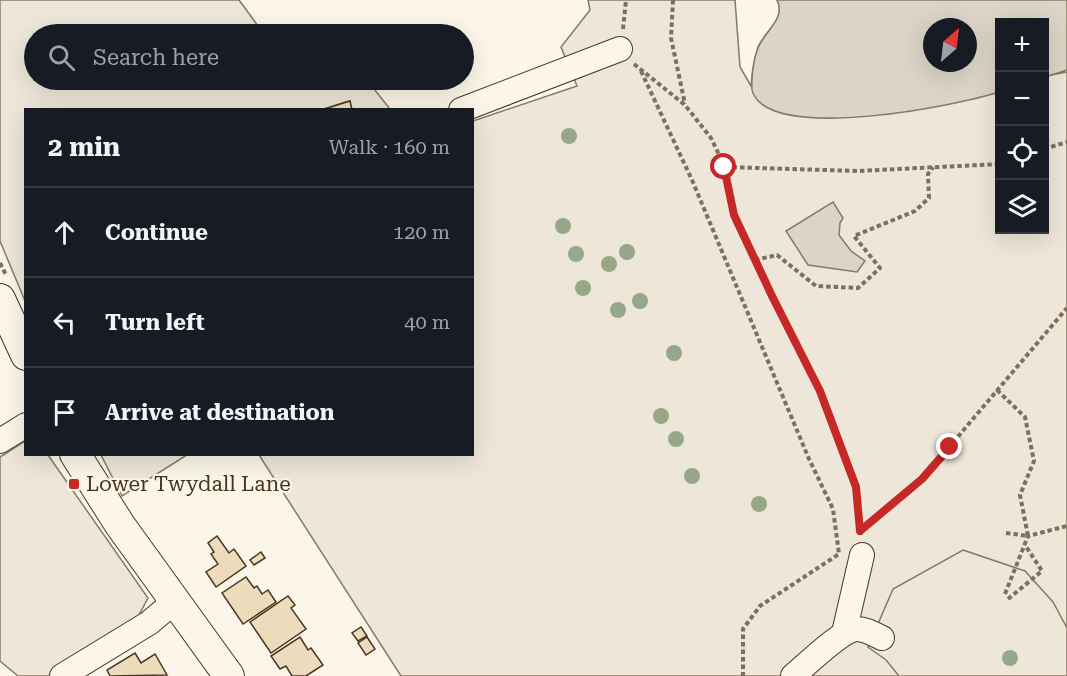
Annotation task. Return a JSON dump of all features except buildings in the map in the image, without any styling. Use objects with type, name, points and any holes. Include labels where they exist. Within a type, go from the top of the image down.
[{"type":"main road","points":[[0,299],[24,351]]},
{"type":"main road","points":[[76,456],[120,525],[229,676]]},
{"type":"street","points":[[466,108],[620,49]]},
{"type":"street","points":[[0,441],[24,426]]},
{"type":"street","points":[[844,633],[862,555]]},
{"type":"street","points":[[62,676],[149,623],[175,602]]},
{"type":"street","points":[[793,676],[844,633],[856,629],[882,638]]},
{"type":"path","points":[[673,0],[671,38],[685,105]]},
{"type":"path","points":[[743,676],[743,629],[760,606],[838,554],[833,509],[809,459],[692,180],[641,71],[685,105],[711,138],[724,167],[734,215],[820,391],[856,487],[860,531],[922,479],[1067,308]]},
{"type":"path","points":[[1049,147],[1067,142]]},
{"type":"path","points":[[724,167],[858,171],[995,164]]},
{"type":"path","points":[[755,260],[777,255],[816,285],[858,288],[880,268],[854,236],[921,207],[929,198],[928,174],[933,167]]},
{"type":"path","points":[[997,390],[1025,417],[1034,461],[1020,495],[1029,536],[1025,545],[1006,596],[1042,571],[1025,545]]},
{"type":"path","points":[[1006,533],[1029,536],[1067,526]]},
{"type":"shaded area","points":[[0,0],[239,0],[257,24],[24,24],[24,90],[375,90],[389,108],[352,108],[349,101],[327,108],[24,108],[24,299],[0,241]]},
{"type":"shaded area","points":[[588,0],[735,0],[740,67],[751,86],[758,47],[774,25],[779,13],[777,0],[1067,0],[1067,70],[1051,75],[1067,72],[1067,676],[401,676],[260,456],[474,456],[474,121],[577,86],[561,47],[590,10]]},
{"type":"shaded area","points":[[777,0],[1067,0],[1067,70],[1049,76],[1049,18],[995,18],[995,93],[947,105],[869,116],[830,118],[795,116],[768,108],[752,90],[757,52],[779,12]]},
{"type":"shaded area","points":[[833,202],[843,218],[839,235],[851,251],[865,261],[857,272],[808,265],[786,231]]},
{"type":"shaded area","points":[[24,442],[24,456],[49,456],[148,598],[133,626],[51,676],[18,676],[0,661],[0,457]]},
{"type":"shaded area","points":[[102,456],[185,456],[122,496]]},
{"type":"shaded area","points":[[963,550],[1025,571],[1053,602],[1067,628],[1067,676],[899,676],[886,660],[868,647],[893,589]]},
{"type":"place","name":"Lower Twydall Lane","points":[[74,484]]},
{"type":"route","points":[[724,167],[734,215],[820,391],[856,487],[860,531],[922,479],[950,447]]}]
